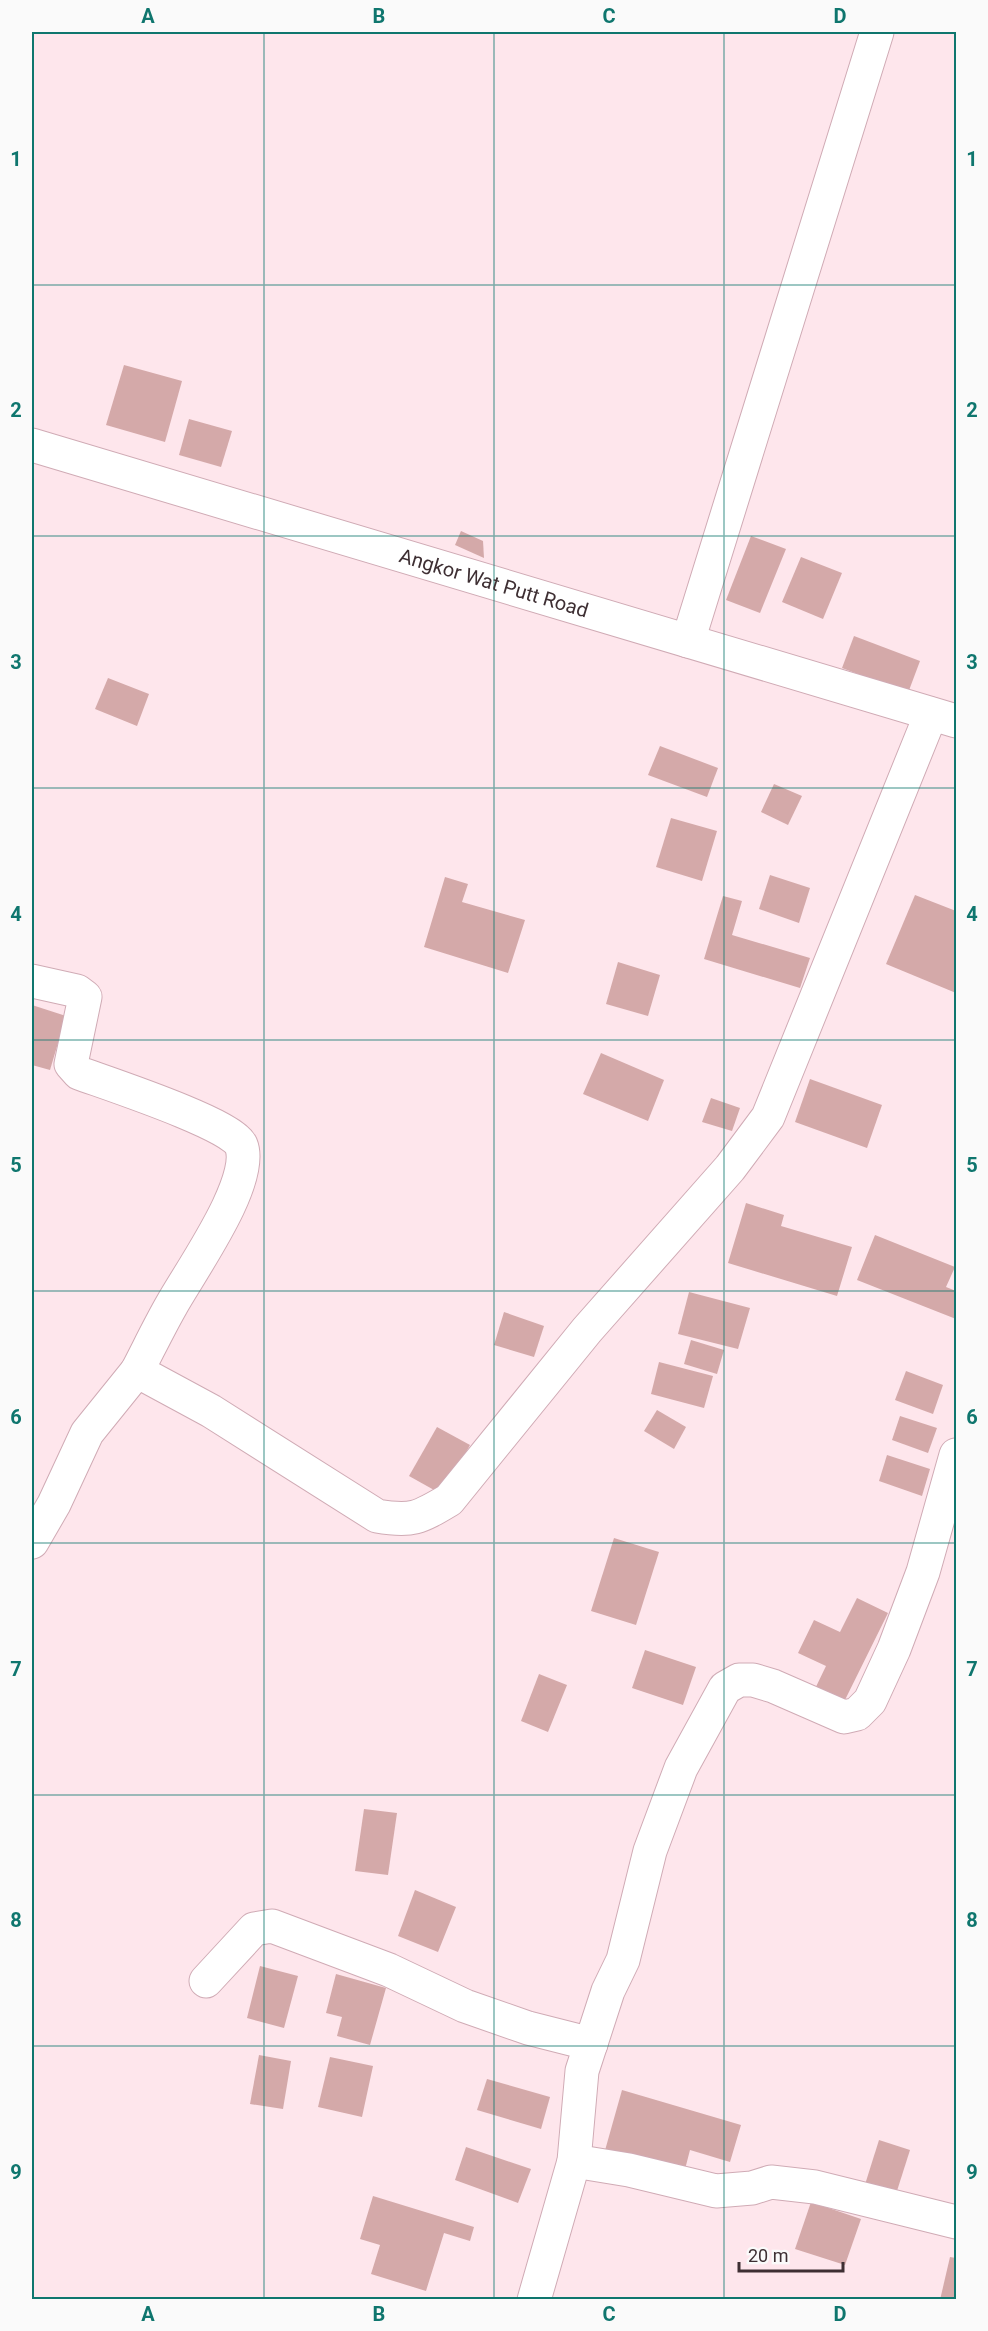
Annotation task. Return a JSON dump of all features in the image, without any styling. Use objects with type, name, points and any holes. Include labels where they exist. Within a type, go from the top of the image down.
[{"type":"street","points":[[688,641],[877,32]]},
{"type":"street","name":"Angkor Wat Putt Road","points":[[32,445],[944,717]]},
{"type":"street","points":[[137,1371],[210,1410],[377,1516],[403,1520],[427,1513],[449,1500],[587,1330],[730,1168],[768,1117],[944,717]]},
{"type":"street","points":[[32,981],[77,991],[85,997],[71,1064],[79,1073],[198,1118],[230,1133],[241,1145],[243,1166],[237,1187],[225,1212],[137,1371],[87,1433],[54,1504],[32,1542]]},
{"type":"street","points":[[534,2300],[574,2161],[582,2071],[608,1991],[622,1960],[651,1851],[681,1768],[725,1688],[739,1680],[753,1680],[773,1686],[844,1717],[857,1714],[870,1701],[894,1649],[923,1572],[957,1455]]},
{"type":"street","points":[[206,1981],[254,1929],[272,1926],[389,1970],[465,2006],[528,2028],[591,2044]]},
{"type":"street","points":[[574,2161],[629,2170],[716,2191],[752,2188],[771,2182],[815,2187],[957,2222]]},
{"type":"building","points":[[124,365],[182,381],[165,442],[106,425]]},
{"type":"building","points":[[189,419],[232,431],[221,467],[179,455]]},
{"type":"building","points":[[461,531],[483,541],[484,558],[455,545]]},
{"type":"building","points":[[751,536],[786,549],[760,613],[726,600]]},
{"type":"building","points":[[801,557],[842,573],[823,619],[782,602]]},
{"type":"building","points":[[854,636],[920,661],[908,693],[842,668]]},
{"type":"building","points":[[108,678],[149,694],[137,726],[95,709]]},
{"type":"building","points":[[660,746],[718,768],[707,797],[648,775]]},
{"type":"building","points":[[774,784],[802,796],[788,825],[761,812]]},
{"type":"building","points":[[671,818],[717,831],[702,881],[656,867]]},
{"type":"building","points":[[770,875],[810,888],[799,923],[759,909]]},
{"type":"building","points":[[445,877],[468,884],[462,902],[525,920],[508,973],[424,947]]},
{"type":"building","points":[[915,895],[956,911],[956,993],[886,964]]},
{"type":"building","points":[[723,896],[742,901],[732,935],[810,958],[800,988],[704,959]]},
{"type":"building","points":[[618,962],[660,975],[648,1016],[606,1004]]},
{"type":"building","points":[[32,1005],[66,1016],[50,1070],[32,1065]]},
{"type":"building","points":[[601,1053],[664,1080],[648,1121],[583,1094]]},
{"type":"building","points":[[810,1079],[882,1105],[867,1148],[795,1122]]},
{"type":"building","points":[[711,1098],[740,1108],[732,1131],[702,1122]]},
{"type":"building","points":[[746,1203],[784,1215],[781,1226],[852,1247],[837,1296],[728,1263]]},
{"type":"building","points":[[875,1235],[955,1267],[946,1287],[956,1291],[956,1319],[857,1280]]},
{"type":"building","points":[[689,1292],[750,1308],[738,1349],[678,1334]]},
{"type":"building","points":[[504,1312],[544,1326],[534,1357],[494,1345]]},
{"type":"building","points":[[691,1340],[724,1350],[717,1374],[684,1364]]},
{"type":"building","points":[[659,1362],[713,1376],[704,1408],[651,1394]]},
{"type":"building","points":[[906,1371],[943,1385],[933,1414],[895,1400]]},
{"type":"building","points":[[657,1410],[686,1427],[674,1449],[644,1431]]},
{"type":"building","points":[[900,1416],[937,1428],[928,1453],[892,1440]]},
{"type":"building","points":[[437,1427],[470,1445],[443,1495],[409,1476]]},
{"type":"building","points":[[887,1455],[930,1469],[922,1496],[879,1481]]},
{"type":"building","points":[[614,1538],[659,1552],[636,1625],[591,1611]]},
{"type":"building","points":[[857,1598],[888,1613],[841,1708],[813,1693],[826,1666],[798,1653],[814,1620],[840,1632]]},
{"type":"building","points":[[645,1650],[696,1667],[683,1705],[632,1688]]},
{"type":"building","points":[[539,1674],[567,1685],[548,1732],[521,1721]]},
{"type":"building","points":[[364,1809],[397,1813],[388,1875],[355,1871]]},
{"type":"building","points":[[415,1890],[456,1907],[438,1952],[398,1936]]},
{"type":"building","points":[[260,1966],[298,1976],[284,2028],[247,2018]]},
{"type":"building","points":[[336,1974],[386,1988],[370,2045],[337,2036],[342,2017],[326,2013]]},
{"type":"building","points":[[259,2055],[291,2061],[283,2109],[250,2104]]},
{"type":"building","points":[[330,2057],[373,2066],[362,2117],[318,2107]]},
{"type":"building","points":[[487,2079],[550,2097],[541,2129],[477,2110]]},
{"type":"building","points":[[622,2090],[741,2125],[730,2162],[690,2150],[683,2177],[604,2154]]},
{"type":"building","points":[[879,2140],[910,2150],[896,2194],[862,2194]]},
{"type":"building","points":[[466,2147],[531,2169],[518,2203],[455,2180]]},
{"type":"building","points":[[373,2196],[474,2227],[470,2241],[444,2233],[426,2291],[371,2274],[380,2245],[360,2239]]},
{"type":"building","points":[[811,2202],[861,2219],[845,2265],[795,2249]]},
{"type":"building","points":[[950,2257],[956,2258],[956,2300],[940,2300]]}]
